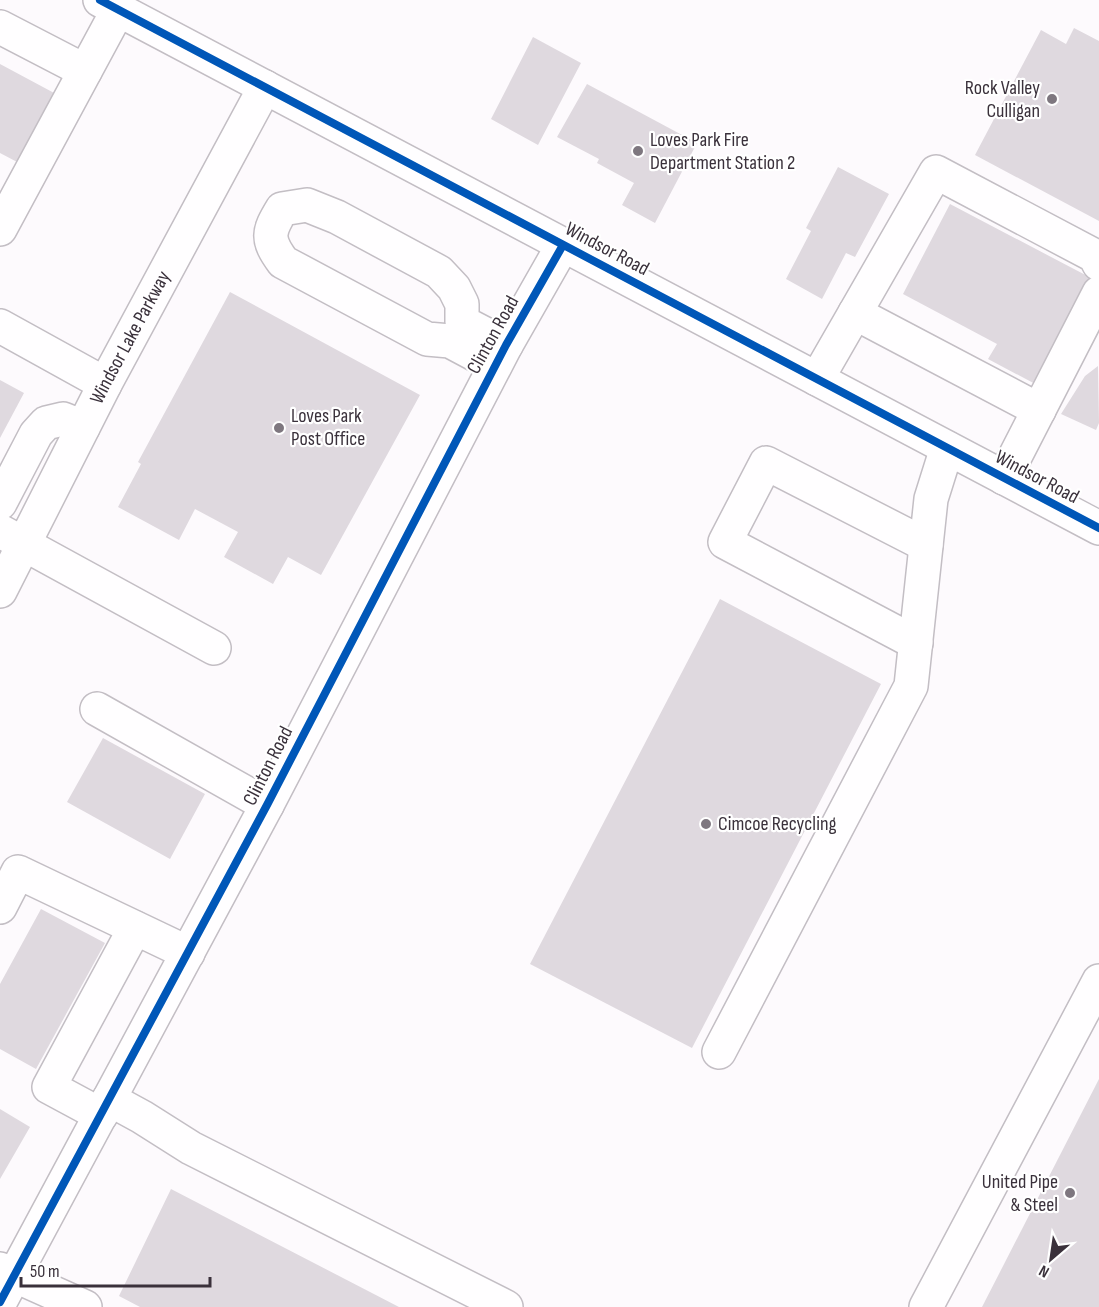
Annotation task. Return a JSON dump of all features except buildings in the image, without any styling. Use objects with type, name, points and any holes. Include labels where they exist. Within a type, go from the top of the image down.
[{"type":"street","points":[[0,230],[85,71],[109,5]]},
{"type":"street","name":"Windsor Road","points":[[109,5],[1099,528]]},
{"type":"street","points":[[0,27],[85,71]]},
{"type":"street","name":"Windsor Lake Parkway","points":[[0,591],[12,538],[83,428],[265,87]]},
{"type":"street","points":[[817,379],[936,172],[1095,256],[1099,264]]},
{"type":"street","points":[[307,205],[337,217],[439,272],[454,288],[462,304],[462,322],[500,355],[450,341],[427,339],[282,262],[271,246],[272,226],[282,209],[307,205]]},
{"type":"street","name":"Clinton Road","points":[[5,1282],[105,1107],[188,953],[500,355],[563,245]]},
{"type":"street","points":[[1004,478],[1099,293]]},
{"type":"street","points":[[855,313],[1039,410]]},
{"type":"street","points":[[0,326],[105,384]]},
{"type":"street","points":[[0,503],[36,434],[46,423],[63,418],[83,428]]},
{"type":"street","points":[[719,1052],[911,686],[931,499],[947,448]]},
{"type":"street","points":[[916,643],[725,542],[766,463],[926,545]]},
{"type":"street","points":[[12,538],[214,648]]},
{"type":"street","points":[[97,709],[267,805]]},
{"type":"street","points":[[0,907],[18,873],[188,953]]},
{"type":"street","points":[[135,928],[49,1087],[105,1107],[142,1117],[191,1148],[506,1307]]},
{"type":"street","points":[[926,1307],[1099,981]]},
{"type":"street","points":[[5,1282],[85,1307]]},
{"type":"cycle path","points":[[100,0],[1099,528]]},
{"type":"cycle path","points":[[0,1302],[267,805],[506,345],[563,245]]},
{"type":"place","name":"Rock Valley Culligan","points":[[1052,99]]},
{"type":"place","name":"Loves Park Fire Department Station 2","points":[[638,151]]},
{"type":"place","name":"Loves Park Post Office","points":[[279,428]]},
{"type":"place","name":"Cimcoe Recycling","points":[[706,824]]},
{"type":"place","name":"United Pipe & Steel","points":[[1070,1193]]}]
